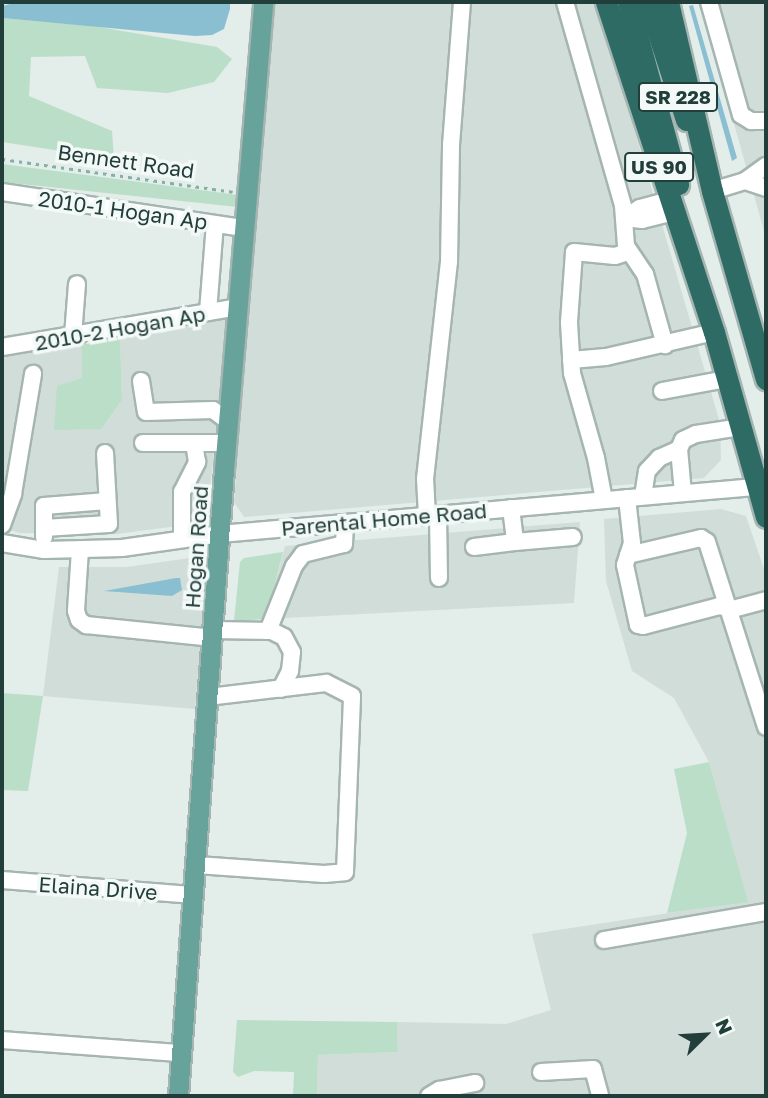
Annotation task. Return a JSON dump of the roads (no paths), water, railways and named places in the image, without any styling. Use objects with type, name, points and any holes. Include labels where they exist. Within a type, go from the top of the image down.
[{"type":"highway","name":"US 90","points":[[606,2],[762,486],[766,517]]},
{"type":"highway","name":"SR 228","points":[[628,2],[660,115],[714,332]]},
{"type":"highway","name":"SR 228","points":[[648,2],[672,82],[712,191]]},
{"type":"highway","name":"US 90","points":[[668,2],[712,191],[766,379]]},
{"type":"main road","name":"Hogan Road","points":[[178,1096],[226,443],[263,2]]},
{"type":"street","points":[[439,578],[425,479],[449,262],[451,145],[462,2]]},
{"type":"street","points":[[565,2],[625,218],[628,253],[645,274],[665,345]]},
{"type":"street","points":[[709,2],[741,115],[751,121],[766,121]]},
{"type":"street","points":[[712,191],[745,181],[766,166]]},
{"type":"street","points":[[745,181],[766,188]]},
{"type":"street","name":"2010-1 Hogan Ap","points":[[2,192],[244,228]]},
{"type":"street","points":[[625,218],[640,208],[672,206]]},
{"type":"street","points":[[208,312],[215,223]]},
{"type":"street","points":[[604,500],[570,360],[569,322],[574,252],[615,256],[628,253]]},
{"type":"street","points":[[73,336],[77,284]]},
{"type":"street","name":"2010-2 Hogan Ap","points":[[2,347],[238,307]]},
{"type":"street","points":[[570,360],[606,357],[714,332]]},
{"type":"street","points":[[2,525],[13,495],[33,374]]},
{"type":"street","points":[[662,391],[727,379]]},
{"type":"street","points":[[141,381],[146,412],[213,410],[228,421]]},
{"type":"street","points":[[741,427],[689,436],[679,449],[659,458],[647,471],[635,497],[632,543],[625,565],[627,583],[638,625],[643,626],[719,606],[729,608],[766,600]]},
{"type":"street","points":[[142,443],[226,443]]},
{"type":"street","points":[[182,539],[182,492],[197,462],[194,443]]},
{"type":"street","points":[[679,449],[682,493]]},
{"type":"street","points":[[44,528],[109,524],[105,453]]},
{"type":"street","name":"Parental Home Road","points":[[2,544],[44,550],[80,551],[220,534],[762,486]]},
{"type":"street","points":[[44,550],[44,506],[107,501]]},
{"type":"street","points":[[87,503],[103,549]]},
{"type":"street","points":[[511,508],[515,542]]},
{"type":"street","points":[[268,631],[294,566],[303,554],[344,544],[345,523]]},
{"type":"street","points":[[474,547],[573,537]]},
{"type":"street","points":[[628,555],[701,538],[707,542],[766,727]]},
{"type":"street","points":[[80,551],[76,611],[79,620],[86,625],[213,634],[268,631],[284,637],[292,652],[290,671],[281,689]]},
{"type":"street","points":[[197,865],[345,872],[352,696],[326,683],[209,697]]},
{"type":"street","name":"Elaina Drive","points":[[2,880],[194,895]]},
{"type":"street","points":[[604,940],[766,912]]},
{"type":"street","points":[[2,1040],[181,1053]]},
{"type":"street","points":[[541,1072],[593,1069],[600,1096]]},
{"type":"street","points":[[429,1096],[439,1090],[475,1083]]},
{"type":"water","points":[[18,2],[230,2],[230,9],[224,29],[212,35],[195,36],[2,18],[2,6]]},
{"type":"water","points":[[693,5],[737,158],[732,161],[689,6]]},
{"type":"water","points":[[180,578],[182,590],[172,596],[104,591]]}]
